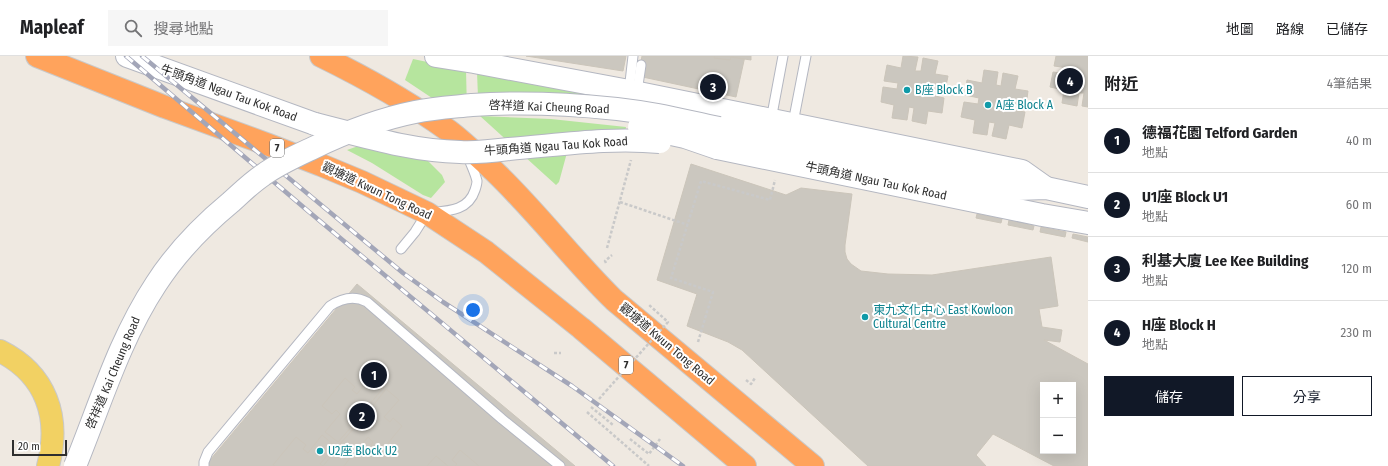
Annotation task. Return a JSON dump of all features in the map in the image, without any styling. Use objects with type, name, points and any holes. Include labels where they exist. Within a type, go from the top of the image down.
[{"type":"highway","name":"觀塘道 Kwun Tong Road","points":[[37,56],[165,107],[335,171],[427,212],[486,252],[581,328],[744,466]]},
{"type":"highway","name":"觀塘道 Kwun Tong Road","points":[[321,56],[352,71],[398,98],[450,132],[504,182],[614,300],[813,466]]},
{"type":"main road","name":"牛頭角道 Ngau Tau Kok Road","points":[[127,56],[315,124],[406,146],[461,152],[495,151],[614,140],[718,138],[906,177],[1042,215],[1088,222]]},
{"type":"main road","name":"牛頭角道 Ngau Tau Kok Road","points":[[436,56],[514,65],[633,92],[771,120],[793,123],[1022,171],[1046,188]]},
{"type":"main road","name":"啓祥道 Kai Cheung Road","points":[[75,466],[121,349],[136,317],[155,285],[185,246],[211,220],[249,186],[281,163],[336,136],[380,121],[417,111],[451,107],[516,104],[602,108],[657,115],[718,138]]},
{"type":"main road","name":"啓祥道 Kai Cheung Road","points":[[85,466],[134,346],[152,310],[175,274],[198,245],[230,215],[268,183],[294,168],[349,143],[386,129],[431,119],[468,115],[535,114],[605,120],[685,137],[718,138]]},
{"type":"main road","name":"牛頭角道 Ngau Tau Kok Road","points":[[906,177],[1016,189],[1046,188],[1088,197]]},
{"type":"main road","points":[[0,350],[20,362],[28,369],[42,389],[48,401],[53,428],[53,443],[48,466]]},
{"type":"lane","points":[[633,56],[633,92]]},
{"type":"lane","points":[[771,120],[783,56]]},
{"type":"lane","points":[[793,123],[806,56]]},
{"type":"lane","points":[[633,92],[641,65]]},
{"type":"lane","points":[[401,249],[415,232],[427,212],[455,210],[469,201],[474,194],[477,183],[463,143]]},
{"type":"lane","points":[[204,466],[208,452],[330,306],[341,300],[355,298],[367,302],[502,419],[560,466]]},
{"type":"path","points":[[607,248],[633,155]]},
{"type":"path","points":[[698,342],[713,292],[671,278],[701,181],[770,200],[776,176]]},
{"type":"path","points":[[620,202],[688,225]]},
{"type":"path","points":[[609,266],[605,261],[612,255]]},
{"type":"path","points":[[599,399],[668,322],[648,304]]},
{"type":"path","points":[[554,353],[561,353]]},
{"type":"path","points":[[746,380],[750,384],[755,378]]},
{"type":"path","points":[[591,407],[613,425]]},
{"type":"path","points":[[587,412],[649,466]]},
{"type":"path","points":[[630,439],[650,454],[660,439]]},
{"type":"green space","points":[[413,59],[466,70],[467,111],[453,112],[405,80]]},
{"type":"green space","points":[[477,72],[701,116],[478,97]]},
{"type":"green space","points":[[480,116],[551,119],[626,127],[623,144],[568,149],[559,182],[556,185]]},
{"type":"green space","points":[[364,144],[424,157],[442,175],[445,182],[431,198],[423,195],[372,163],[347,150]]},
{"type":"building","points":[[526,56],[626,56],[623,71]]},
{"type":"building","points":[[642,56],[745,56],[736,97],[638,76]]},
{"type":"building","points":[[715,56],[751,56],[751,60],[731,57],[730,60],[714,58]]},
{"type":"building","name":"B座 Block B","points":[[903,56],[918,57],[915,71],[921,71],[923,58],[938,61],[935,74],[948,76],[945,91],[932,89],[931,95],[944,98],[942,113],[928,111],[926,124],[912,121],[914,108],[909,107],[907,120],[892,118],[894,105],[881,102],[883,87],[897,89],[898,83],[884,81],[887,65],[901,68]]},
{"type":"building","points":[[1056,56],[1088,56],[1088,107],[1082,106],[1084,93],[1079,93],[1077,106],[1062,103],[1064,90],[1050,87],[1053,72],[1067,74],[1069,68],[1054,66]]},
{"type":"building","name":"A座 Block A","points":[[984,70],[998,72],[996,85],[1001,86],[1003,73],[1018,76],[1015,89],[1028,91],[1026,106],[1013,104],[1012,110],[1025,112],[1022,128],[1009,125],[1006,139],[992,136],[995,123],[989,122],[987,135],[973,133],[975,120],[961,117],[964,102],[978,104],[979,98],[965,95],[967,80],[982,83]]},
{"type":"building","name":"東九文化中心 East Kowloon Cultural Centre","points":[[691,164],[786,195],[801,188],[852,194],[845,252],[847,259],[851,264],[861,271],[888,274],[932,275],[1051,257],[1058,306],[1039,309],[1042,327],[1062,330],[1060,342],[1044,340],[1088,364],[1088,466],[1054,466],[993,434],[976,455],[986,466],[868,466],[742,350],[728,342],[687,326],[697,294],[657,280]]},
{"type":"building","points":[[977,214],[1002,219],[1001,223],[976,218]]},
{"type":"building","points":[[1009,220],[1034,226],[1033,230],[1008,225]]},
{"type":"building","points":[[1041,227],[1066,232],[1065,237],[1040,232]]},
{"type":"building","points":[[1073,234],[1088,237],[1088,242],[1072,238]]},
{"type":"building","points":[[357,284],[575,466],[205,466]]},
{"type":"building","points":[[371,376],[384,387],[369,405],[372,407],[386,389],[399,400],[384,417],[390,422],[393,418],[402,426],[380,453],[371,445],[373,442],[368,437],[353,455],[340,444],[355,427],[353,425],[338,442],[325,432],[340,414],[336,410],[332,414],[322,406],[345,378],[355,387],[352,390],[357,394]]},
{"type":"building","name":"U2座 Block U2","points":[[322,435],[335,446],[320,464],[323,466],[273,465],[296,437],[306,445],[303,449],[308,453]]},
{"type":"building","points":[[338,448],[350,458],[344,466],[323,466]]},
{"type":"building","points":[[460,450],[479,466],[455,466],[457,464],[452,460]]},
{"type":"building","points":[[436,456],[448,466],[427,466]]},
{"type":"railway","points":[[126,56],[308,211],[613,466]]},
{"type":"railway","points":[[142,56],[403,273],[443,302],[572,386],[683,466]]},
{"type":"place","name":"H座 Block H","points":[[1070,81]]},
{"type":"place","name":"利基大廈 Lee Kee Building","points":[[713,87]]},
{"type":"place","name":"B座 Block B","points":[[907,90]]},
{"type":"place","name":"A座 Block A","points":[[988,105]]},
{"type":"place","name":"東九文化中心 East Kowloon Cultural Centre","points":[[865,317]]},
{"type":"place","name":"德福花園 Telford Garden","points":[[374,375]]},
{"type":"place","name":"U1座 Block U1","points":[[362,416]]},
{"type":"place","name":"U2座 Block U2","points":[[320,451]]}]
